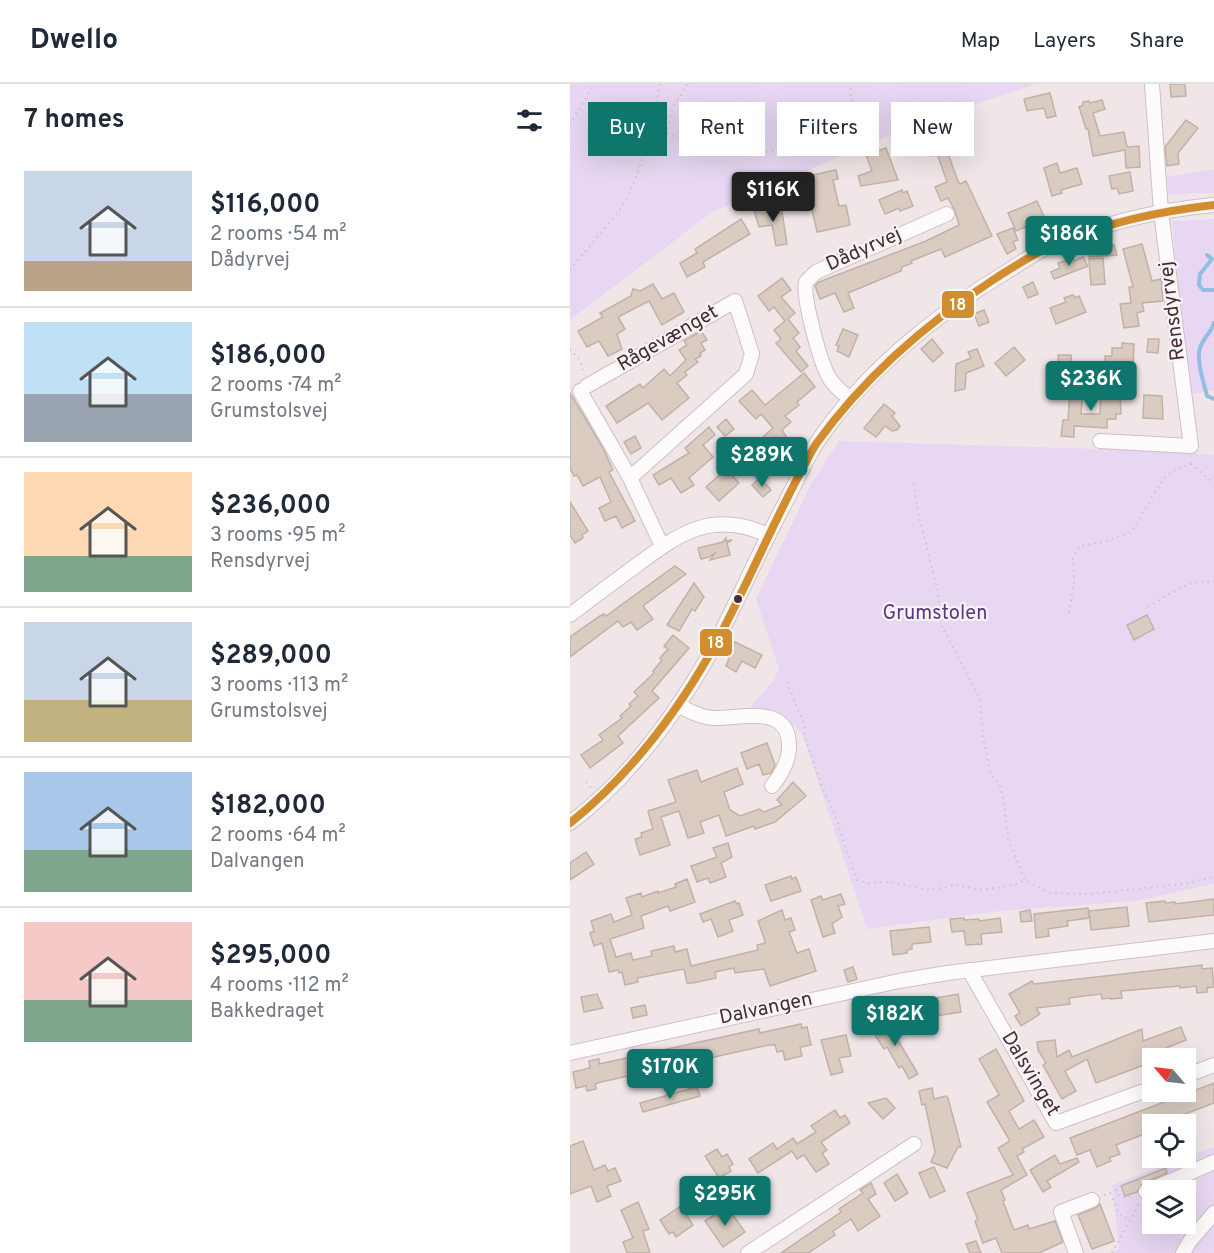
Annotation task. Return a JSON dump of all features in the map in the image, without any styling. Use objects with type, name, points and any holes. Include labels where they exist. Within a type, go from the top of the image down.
[{"type":"street","name":"Rensdyrvej","points":[[1152,84],[1161,212],[1191,446]]},
{"type":"street","points":[[570,823],[619,779],[678,705],[712,650],[768,535],[816,445],[850,399],[891,358],[939,316],[1042,250],[1101,227],[1161,212],[1214,205]]},
{"type":"street","name":"Dådyrvej","points":[[850,399],[833,384],[825,369],[805,296],[806,282],[816,272],[947,214]]},
{"type":"street","name":"Rågevænget","points":[[584,388],[735,301],[752,354],[746,375],[630,478]]},
{"type":"street","points":[[584,388],[662,546]]},
{"type":"street","points":[[1100,441],[1191,446]]},
{"type":"street","points":[[570,615],[662,546],[690,530],[704,525],[743,525],[768,535]]},
{"type":"street","points":[[678,705],[698,715],[713,718],[730,716],[775,718],[784,726],[789,739],[788,758],[772,786]]},
{"type":"street","name":"Dalvangen","points":[[570,1053],[875,985],[969,970],[1214,941]]},
{"type":"street","name":"Dalsvinget","points":[[969,970],[1056,1123],[1142,1092]]},
{"type":"street","points":[[1196,1072],[1214,1065]]},
{"type":"street","points":[[748,1253],[914,1144]]},
{"type":"street","points":[[1173,1180],[1214,1162]]},
{"type":"street","points":[[1076,1253],[1061,1212],[1098,1198]]},
{"type":"street","points":[[1183,1253],[1190,1241],[1214,1213]]},
{"type":"path","points":[[570,125],[594,84]]},
{"type":"path","points":[[657,102],[660,84]]},
{"type":"path","points":[[667,128],[673,107],[688,84]]},
{"type":"path","points":[[667,134],[700,145],[728,146],[769,152],[784,150],[794,144],[829,133],[843,122],[853,109],[850,84]]},
{"type":"path","points":[[570,270],[622,207],[643,156]]},
{"type":"path","points":[[570,349],[580,360],[584,388]]},
{"type":"path","points":[[1191,446],[1191,464]]},
{"type":"path","points":[[1191,464],[1214,483]]},
{"type":"path","points":[[1069,613],[1074,582],[1073,558],[1080,546],[1107,542],[1131,532],[1163,479],[1178,468],[1191,464]]},
{"type":"path","points":[[914,484],[918,513],[937,588],[942,627],[980,699],[983,736],[991,775],[999,783],[1004,797],[1008,839],[1025,880],[1050,893],[1090,894],[1182,884],[1214,878]]},
{"type":"path","points":[[1148,607],[1174,589],[1192,583],[1214,582]]},
{"type":"path","points":[[787,682],[804,724],[805,737],[857,880],[868,884],[890,882],[929,890],[957,885],[980,890],[1014,885],[1025,880]]},
{"type":"path","points":[[1098,1198],[1116,1190],[1119,1196],[1126,1198],[1142,1193]]},
{"type":"path","points":[[1110,1192],[1119,1214],[1130,1220]]},
{"type":"path","points":[[1112,1253],[1142,1199]]},
{"type":"green space","points":[[570,84],[1036,84],[974,105],[974,102],[891,102],[891,134],[879,140],[879,102],[777,102],[777,156],[841,156],[712,212],[570,320]]},
{"type":"green space","points":[[1214,169],[1214,193],[1169,195],[1167,177]]},
{"type":"green space","points":[[1214,219],[1214,391],[1188,394],[1172,221]]},
{"type":"green space","name":"Grumstolen","points":[[839,441],[1164,451],[1214,455],[1214,884],[1135,901],[1000,911],[867,929],[802,733],[781,715],[746,712],[774,680],[779,669],[756,599],[811,484]]},
{"type":"green space","points":[[1214,1147],[1214,1253],[1111,1253],[1119,1249],[1112,1185],[1158,1168],[1196,1168],[1196,1154]]},
{"type":"building","points":[[1170,84],[1185,84],[1186,96],[1171,97]]},
{"type":"building","points":[[1050,93],[1056,116],[1047,118],[1044,108],[1027,111],[1024,99]]},
{"type":"building","points":[[1102,100],[1105,109],[1093,113],[1100,136],[1124,132],[1127,147],[1139,146],[1140,167],[1126,168],[1125,150],[1093,156],[1088,129],[1086,129],[1079,107],[1083,105],[1083,102]]},
{"type":"building","points":[[1186,120],[1198,128],[1178,153],[1179,164],[1167,166],[1165,147]]},
{"type":"building","points":[[886,148],[898,180],[861,186],[858,176],[872,171],[866,156],[879,156],[879,150]]},
{"type":"building","points":[[938,156],[949,156],[960,184],[966,181],[992,236],[945,257],[941,249],[911,261],[912,263],[902,267],[901,271],[848,293],[854,308],[844,312],[835,293],[820,299],[815,286],[819,282],[926,241],[959,225],[948,198],[941,201],[935,187],[947,182]]},
{"type":"building","points":[[1057,163],[1060,173],[1077,168],[1082,184],[1061,190],[1062,193],[1052,196],[1044,168]]},
{"type":"building","points":[[836,170],[838,179],[833,180],[839,206],[846,205],[850,225],[817,232],[810,200],[801,202],[796,175],[808,173],[808,176]]},
{"type":"building","points":[[1130,172],[1133,191],[1119,194],[1117,188],[1112,189],[1109,176]]},
{"type":"building","points":[[902,190],[903,193],[907,191],[913,206],[900,211],[899,208],[885,214],[879,200]]},
{"type":"building","points":[[1037,201],[1045,219],[1016,231],[1008,213]]},
{"type":"building","points":[[778,206],[779,213],[782,212],[787,244],[776,246],[772,225],[759,227],[754,210]]},
{"type":"building","points":[[741,219],[750,234],[703,262],[705,267],[687,277],[680,263],[697,253],[695,249]]},
{"type":"building","points":[[1013,228],[1018,240],[1013,242],[1016,249],[1007,254],[997,234]]},
{"type":"building","points":[[1142,244],[1152,281],[1161,279],[1163,301],[1142,303],[1144,311],[1137,313],[1139,326],[1124,328],[1120,304],[1131,303],[1129,287],[1133,287],[1123,249]]},
{"type":"building","points":[[1114,245],[1117,255],[1089,257],[1088,254]]},
{"type":"building","points":[[1083,257],[1088,266],[1054,279],[1051,272],[1060,268],[1058,263]]},
{"type":"building","points":[[1103,258],[1105,284],[1091,285],[1089,259]]},
{"type":"building","points":[[782,278],[791,290],[781,297],[795,313],[788,319],[799,333],[793,338],[800,347],[796,351],[808,366],[801,372],[776,343],[781,339],[774,330],[785,321],[774,307],[769,311],[758,296]]},
{"type":"building","points":[[1033,282],[1038,294],[1028,298],[1023,287]]},
{"type":"building","points":[[653,284],[662,299],[674,293],[684,312],[662,325],[649,301],[618,317],[625,329],[617,334],[622,349],[608,356],[599,341],[587,347],[578,331],[603,317],[600,313],[631,296],[633,289],[640,291]]},
{"type":"building","points":[[1073,295],[1075,298],[1079,296],[1086,312],[1056,324],[1050,308],[1066,302],[1064,298]]},
{"type":"building","points":[[984,310],[989,322],[979,326],[974,314]]},
{"type":"building","points":[[843,329],[858,335],[849,357],[837,351],[839,346],[836,345]]},
{"type":"building","points":[[701,331],[707,340],[701,343],[705,350],[695,359],[698,362],[685,372],[687,375],[677,383],[689,398],[662,420],[648,403],[617,423],[606,406],[640,384],[643,388],[664,369],[670,376],[686,360],[679,350],[687,345],[684,341]]},
{"type":"building","points":[[932,339],[943,353],[933,362],[921,349]]},
{"type":"building","points":[[1148,339],[1159,339],[1158,353],[1147,352]]},
{"type":"building","points":[[1122,343],[1134,344],[1133,367],[1122,366],[1122,371],[1105,370],[1105,356],[1112,356],[1112,348],[1122,348]]},
{"type":"building","points":[[1014,347],[1025,360],[1006,376],[995,363]]},
{"type":"building","points":[[977,349],[984,366],[966,373],[965,389],[955,391],[956,364],[971,358],[968,352]]},
{"type":"building","points":[[1058,355],[1071,355],[1072,375],[1059,375]]},
{"type":"building","points":[[804,373],[815,387],[797,402],[799,405],[785,416],[791,422],[782,430],[789,441],[758,467],[746,452],[773,428],[761,414],[756,419],[739,401],[752,390],[765,405]]},
{"type":"building","points":[[1070,391],[1083,392],[1081,414],[1100,414],[1101,391],[1120,392],[1121,414],[1116,414],[1116,419],[1107,419],[1107,428],[1074,426],[1074,437],[1061,436],[1063,420],[1068,420]]},
{"type":"building","points":[[570,393],[603,448],[613,470],[609,472],[635,521],[622,528],[616,516],[605,521],[599,508],[611,502],[600,477],[583,486],[570,468]]},
{"type":"building","points":[[1144,395],[1162,396],[1163,419],[1143,418]]},
{"type":"building","points":[[884,404],[895,413],[892,416],[900,426],[897,430],[892,431],[885,426],[876,437],[864,428]]},
{"type":"building","points":[[726,419],[734,429],[725,436],[717,427]]},
{"type":"building","points":[[709,427],[715,435],[703,445],[713,457],[689,478],[694,485],[681,493],[671,478],[659,485],[653,475],[689,453],[685,448]]},
{"type":"building","points":[[635,436],[641,448],[631,454],[624,442]]},
{"type":"building","points":[[726,469],[739,483],[719,501],[706,487]]},
{"type":"building","points":[[760,478],[771,490],[763,497],[752,485]]},
{"type":"building","points":[[570,502],[588,531],[575,543],[570,535]]},
{"type":"building","points":[[726,538],[726,541],[732,540],[727,543],[730,555],[710,560],[716,552],[701,559],[698,548],[723,542]]},
{"type":"building","points":[[675,566],[686,574],[643,606],[653,619],[637,630],[631,622],[623,627],[618,621],[570,657],[570,637],[600,616],[604,614],[606,616]]},
{"type":"building","points":[[694,583],[704,597],[695,611],[692,609],[679,631],[667,625]]},
{"type":"building","points":[[1147,615],[1154,629],[1134,640],[1127,625]]},
{"type":"building","points":[[673,635],[689,648],[652,691],[659,698],[618,736],[623,743],[590,768],[581,755],[603,740],[599,735],[622,718],[620,716],[638,696],[634,692],[654,673],[653,671],[662,660],[660,658],[668,649],[664,646]]},
{"type":"building","points":[[735,642],[762,655],[755,668],[742,661],[736,672],[726,666]]},
{"type":"building","points":[[767,743],[775,765],[771,773],[763,775],[759,764],[747,769],[741,753]]},
{"type":"building","points":[[737,768],[743,784],[724,792],[730,810],[740,816],[759,809],[764,812],[782,805],[777,800],[793,782],[806,796],[775,822],[755,829],[754,826],[726,836],[719,815],[700,822],[704,833],[688,838],[679,811],[661,817],[670,845],[640,855],[635,839],[642,837],[641,833],[653,829],[648,811],[676,802],[668,780],[697,770],[701,782]]},
{"type":"building","points":[[728,843],[732,857],[721,863],[726,877],[710,883],[708,878],[697,882],[691,866],[717,857],[713,848]]},
{"type":"building","points":[[586,852],[594,864],[570,880],[570,863]]},
{"type":"building","points":[[791,876],[792,879],[796,877],[801,891],[771,901],[765,885]]},
{"type":"building","points":[[687,879],[695,902],[670,911],[668,906],[641,916],[644,928],[610,939],[616,957],[631,953],[633,960],[652,956],[651,951],[674,946],[675,952],[687,949],[691,966],[758,950],[757,945],[765,941],[758,921],[782,910],[785,920],[791,918],[795,930],[789,932],[797,953],[809,949],[816,971],[770,986],[764,969],[735,973],[734,968],[715,972],[716,978],[687,983],[684,969],[637,978],[638,982],[625,985],[622,972],[619,973],[618,970],[609,972],[602,943],[594,946],[590,933],[594,931],[591,921],[611,914],[614,922],[632,915],[626,898],[641,893],[642,897],[658,891],[658,893],[676,887],[675,884]]},
{"type":"building","points":[[841,894],[845,904],[838,906],[842,917],[832,924],[835,933],[823,937],[811,900],[821,896],[823,900]]},
{"type":"building","points":[[1214,899],[1214,915],[1149,922],[1146,903],[1165,901],[1166,903],[1175,902],[1175,904]]},
{"type":"building","points":[[735,901],[739,903],[743,915],[729,920],[733,931],[718,937],[711,919],[703,922],[700,914]]},
{"type":"building","points":[[1127,907],[1129,926],[1091,930],[1089,911]]},
{"type":"building","points":[[1088,908],[1089,918],[1067,921],[1068,926],[1048,929],[1049,936],[1036,938],[1034,914]]},
{"type":"building","points":[[1030,910],[1032,921],[1021,922],[1020,912]]},
{"type":"building","points":[[964,918],[964,920],[979,919],[979,921],[1000,918],[1002,932],[981,934],[982,944],[966,945],[964,931],[952,932],[950,919]]},
{"type":"building","points":[[929,927],[931,942],[912,944],[912,949],[907,950],[907,953],[893,955],[890,931]]},
{"type":"building","points":[[1202,965],[1202,969],[1212,968],[1214,987],[1207,988],[1207,992],[1197,993],[1196,986],[1180,988],[1180,986],[1121,991],[1122,998],[1102,999],[1101,994],[1069,998],[1070,1004],[1036,1008],[1040,1014],[1021,1026],[1015,1016],[1020,1013],[1009,994],[1032,981],[1034,984]]},
{"type":"building","points":[[853,967],[857,979],[848,982],[844,970]]},
{"type":"building","points":[[597,994],[603,1008],[584,1012],[581,997]]},
{"type":"building","points":[[958,994],[961,1012],[921,1018],[918,1001]]},
{"type":"building","points":[[645,1005],[647,1015],[633,1018],[631,1008]]},
{"type":"building","points":[[895,1020],[903,1033],[896,1037],[918,1074],[909,1079],[902,1066],[899,1068],[887,1047],[884,1049],[873,1032]]},
{"type":"building","points":[[801,1024],[802,1028],[807,1027],[811,1045],[800,1047],[802,1056],[785,1060],[783,1051],[777,1052],[775,1045],[769,1045],[601,1082],[595,1084],[596,1089],[587,1091],[586,1086],[576,1088],[573,1072],[590,1068],[589,1061],[599,1059],[599,1064],[759,1029],[760,1033]]},
{"type":"building","points":[[1181,1027],[1186,1040],[1166,1048],[1142,1048],[1142,1066],[1096,1083],[1087,1059],[1065,1071],[1076,1091],[1062,1099],[1043,1065],[1046,1063],[1038,1050],[1037,1042],[1055,1040],[1057,1057],[1069,1050],[1072,1057],[1142,1029],[1143,1041]]},
{"type":"building","points":[[846,1035],[851,1056],[839,1058],[843,1072],[831,1075],[821,1040]]},
{"type":"building","points":[[996,1049],[1024,1101],[1009,1111],[1019,1129],[1034,1120],[1044,1137],[1022,1149],[1024,1152],[1017,1156],[1027,1175],[1001,1190],[1014,1230],[1028,1225],[1029,1229],[1055,1221],[1063,1242],[1039,1253],[1002,1253],[996,1238],[983,1243],[975,1221],[978,1220],[967,1193],[1013,1175],[998,1148],[1010,1141],[987,1102],[999,1095],[979,1059]]},
{"type":"building","points":[[1214,1083],[1214,1103],[1185,1114],[1142,1114],[1142,1135],[1116,1145],[1120,1154],[1109,1158],[1111,1161],[1097,1167],[1090,1150],[1077,1155],[1070,1138],[1164,1102],[1196,1102],[1196,1090]]},
{"type":"building","points":[[697,1087],[700,1096],[643,1112],[640,1103]]},
{"type":"building","points":[[932,1088],[934,1099],[946,1096],[948,1098],[961,1147],[958,1147],[947,1168],[931,1162],[935,1152],[925,1104],[922,1105],[919,1091]]},
{"type":"building","points":[[886,1098],[895,1108],[883,1119],[868,1103]]},
{"type":"building","points":[[835,1110],[840,1118],[845,1115],[850,1123],[821,1142],[827,1150],[822,1153],[829,1164],[816,1172],[804,1155],[797,1159],[792,1151],[758,1173],[749,1159],[773,1143],[777,1149],[793,1138],[797,1144],[816,1132],[811,1126]]},
{"type":"building","points":[[583,1141],[594,1170],[605,1165],[608,1171],[615,1168],[621,1181],[607,1186],[611,1196],[597,1202],[591,1186],[570,1194],[570,1146]]},
{"type":"building","points":[[717,1149],[722,1157],[727,1154],[733,1164],[729,1167],[731,1171],[719,1178],[705,1156]]},
{"type":"building","points":[[1055,1155],[1060,1164],[1077,1158],[1079,1162],[1047,1181],[1051,1187],[1043,1192],[1030,1170]]},
{"type":"building","points":[[934,1167],[945,1191],[930,1198],[919,1173]]},
{"type":"building","points":[[1166,1168],[1167,1173],[1151,1180],[1142,1180],[1137,1192],[1125,1196],[1121,1186]]},
{"type":"building","points":[[897,1174],[908,1193],[895,1201],[884,1183]]},
{"type":"building","points":[[871,1183],[876,1194],[868,1199],[880,1216],[858,1231],[851,1219],[833,1231],[835,1235],[808,1253],[781,1253],[841,1212],[839,1209],[863,1193],[860,1190]]},
{"type":"building","points":[[638,1202],[649,1229],[643,1231],[650,1253],[627,1253],[623,1242],[633,1238],[621,1210]]},
{"type":"building","points":[[1100,1204],[1114,1241],[1092,1249],[1078,1215]]},
{"type":"building","points":[[681,1206],[693,1225],[676,1237],[673,1232],[669,1234],[660,1220]]},
{"type":"building","points":[[727,1207],[745,1232],[723,1247],[705,1221]]},
{"type":"building","points":[[976,1241],[981,1253],[970,1253],[966,1244]]},
{"type":"waterway","points":[[1207,255],[1212,259],[1200,274],[1199,285],[1203,290],[1214,290]]},
{"type":"waterway","points":[[1214,323],[1201,344],[1199,353],[1207,396],[1214,399]]},
{"type":"transit line","name":"18","points":[[570,823],[612,786],[649,744],[682,700],[725,626],[788,495],[816,444],[876,373],[945,313],[996,278],[1046,249],[1119,222],[1175,210],[1214,205]]}]
